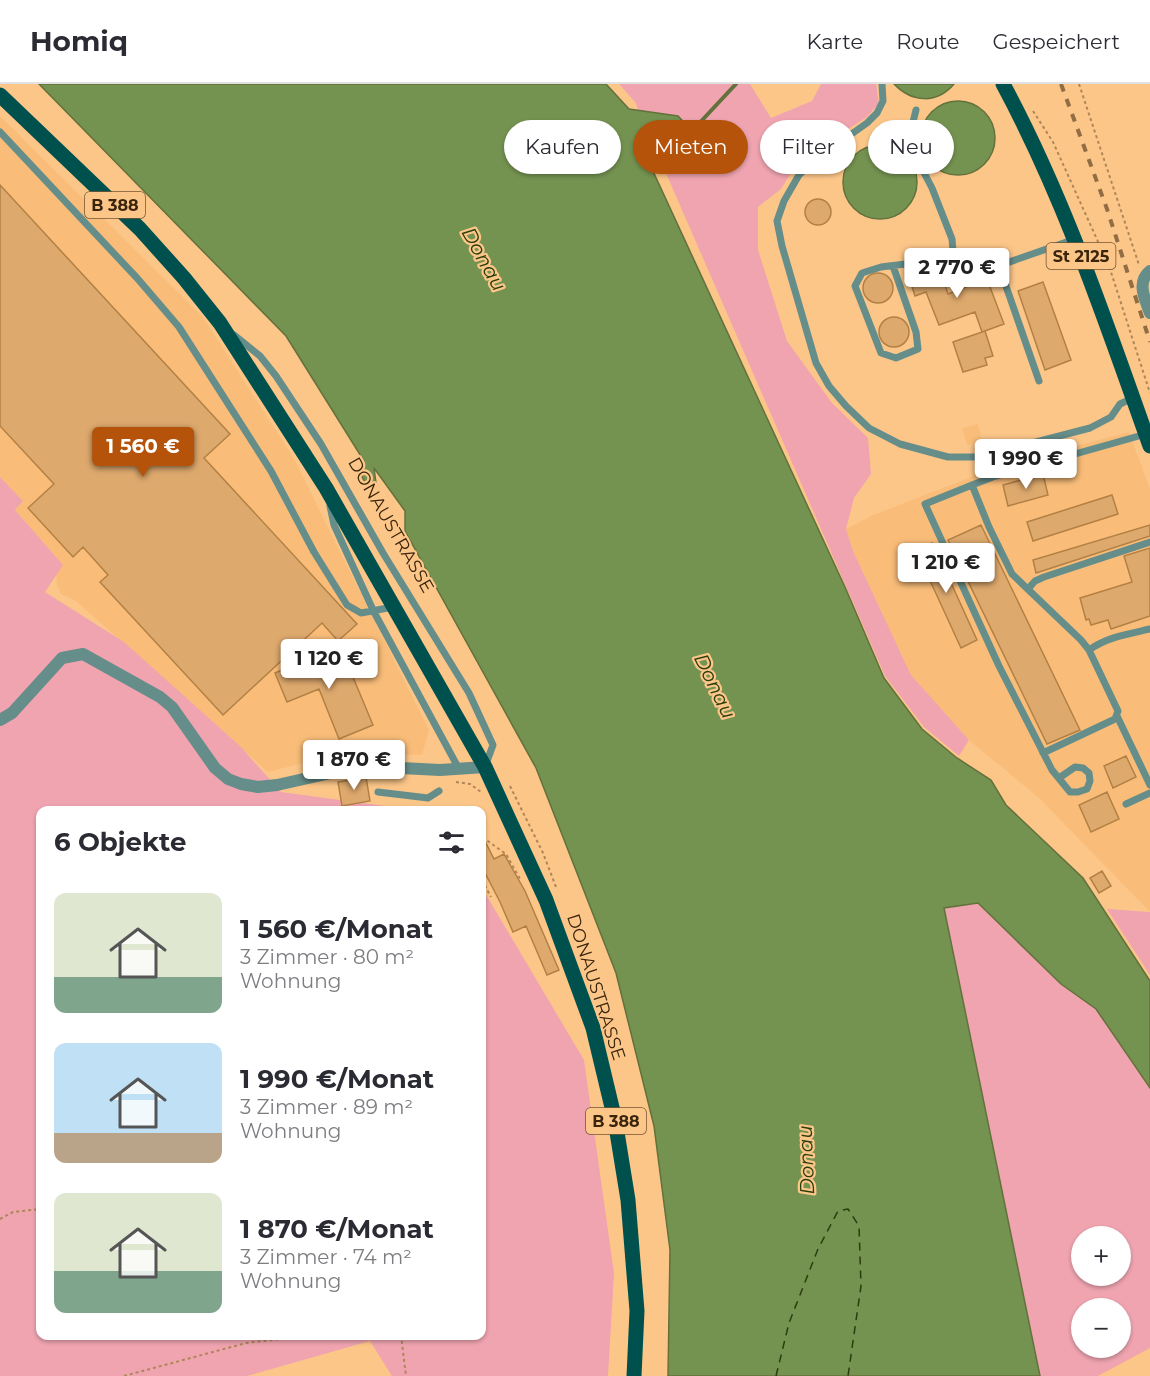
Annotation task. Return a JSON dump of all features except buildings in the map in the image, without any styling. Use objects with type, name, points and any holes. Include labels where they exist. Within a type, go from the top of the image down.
[{"type":"main road","name":"St 2125","points":[[1003,84],[1044,165],[1075,239],[1148,440]]},
{"type":"main road","name":"DONAUSTRASSE","points":[[0,95],[140,229],[220,323],[326,488],[485,767],[546,900],[593,1028],[615,1120],[628,1200],[637,1311],[634,1376]]},
{"type":"street","points":[[1147,275],[1142,287],[1150,313]]},
{"type":"street","points":[[0,720],[12,713],[62,658],[83,654],[160,697],[172,707],[215,768],[228,779],[241,784],[258,787],[277,785],[362,765],[440,770],[485,767]]},
{"type":"lane","points":[[882,84],[883,101],[877,113],[799,175],[784,201],[777,221],[816,363],[829,386],[869,428],[900,444],[948,457],[978,456],[1090,428],[1111,417],[1120,404],[1133,398]]},
{"type":"lane","points":[[916,110],[908,142],[932,188],[952,239],[954,263]]},
{"type":"lane","points":[[0,132],[179,327],[271,471],[314,552],[347,605],[361,613],[393,607]]},
{"type":"lane","points":[[893,266],[916,332],[918,349],[896,358],[881,353],[855,286],[862,273],[881,267],[938,258],[975,274],[1075,239]]},
{"type":"lane","points":[[999,266],[1039,381]]},
{"type":"lane","name":"DONAUSTRASSE","points":[[220,323],[260,356],[321,444],[383,553],[468,693],[493,744],[485,767]]},
{"type":"lane","points":[[1059,778],[1075,766],[1089,773],[1090,781],[1087,789],[1070,792],[1059,778],[1043,753],[999,666],[925,504],[993,477],[1148,440]]},
{"type":"lane","points":[[972,485],[1012,574],[1089,650],[1150,785]]},
{"type":"lane","points":[[326,488],[334,525],[374,612],[459,769]]},
{"type":"lane","points":[[1028,589],[1035,581],[1044,577],[1150,542]]},
{"type":"lane","points":[[1089,650],[1100,642],[1114,637],[1150,629]]},
{"type":"lane","points":[[1043,753],[1117,716]]},
{"type":"lane","points":[[378,792],[428,798],[439,791]]},
{"type":"lane","points":[[1126,804],[1150,793]]},
{"type":"path","points":[[1079,84],[1147,275]]},
{"type":"path","points":[[1028,103],[1053,142],[1109,266],[1150,393]]},
{"type":"path","points":[[448,781],[470,784],[483,793]]},
{"type":"path","points":[[486,840],[506,854],[523,884]]},
{"type":"path","points":[[486,887],[491,897]]},
{"type":"path","points":[[0,1219],[13,1212],[36,1209]]},
{"type":"path","points":[[124,1376],[246,1343],[272,1340]]},
{"type":"path","points":[[402,1340],[406,1376]]},
{"type":"shaded area","points":[[619,84],[750,84],[771,118],[812,101],[821,84],[876,84],[879,103],[867,117],[856,124],[856,120],[760,120],[760,174],[790,174],[781,189],[758,207],[758,250],[787,341],[832,403],[868,438],[871,474],[854,498],[846,529],[853,551],[911,675],[969,740],[959,756],[924,727],[885,676],[666,174],[748,174],[748,120],[643,120],[635,102]]},
{"type":"shaded area","points":[[0,116],[203,317],[293,457],[429,730],[422,755],[341,753],[268,772],[76,601],[61,594],[56,574],[63,565],[15,510],[23,501],[0,477]]},
{"type":"shaded area","points":[[978,424],[982,441],[967,445],[962,428]]},
{"type":"shaded area","points":[[1129,432],[1150,489],[1150,912],[1039,798],[969,740],[911,675],[853,551],[846,529],[873,515],[1000,466]]},
{"type":"shaded area","points":[[0,477],[23,501],[15,510],[63,565],[45,592],[124,642],[241,747],[281,792],[384,806],[36,806],[36,1340],[486,1340],[486,895],[584,1060],[614,1273],[608,1376],[392,1376],[370,1341],[247,1376],[0,1376]]},
{"type":"shaded area","points":[[978,903],[1061,984],[1096,1009],[1150,1088],[1150,1348],[1098,1376],[1040,1376],[944,907]]},
{"type":"shaded area","points":[[1107,909],[1150,912],[1150,975]]},
{"type":"water","name":"Donau","points":[[39,84],[606,84],[629,109],[678,116],[682,120],[633,120],[633,174],[654,174],[845,587],[884,678],[922,729],[957,758],[991,780],[1006,805],[1083,878],[1150,981],[1150,1088],[1096,1009],[1061,984],[978,903],[944,908],[1040,1376],[668,1376],[670,1250],[654,1126],[616,973],[536,768],[405,531],[405,511],[374,468],[376,483],[366,484],[358,470],[364,461],[286,336]]},
{"type":"water","points":[[894,84],[954,84],[940,95],[924,99],[909,95]]},
{"type":"water","points":[[951,101],[965,101],[979,107],[989,117],[995,131],[995,145],[989,159],[979,169],[965,175],[951,175],[949,174],[954,174],[954,120],[926,120],[937,107]]},
{"type":"water","points":[[868,147],[868,174],[917,175],[917,189],[911,203],[901,213],[887,219],[873,219],[859,213],[849,203],[843,189],[843,174],[856,174],[856,154]]},
{"type":"waterway","points":[[702,120],[736,84]]},
{"type":"ferry route","points":[[776,1376],[789,1323],[818,1249],[838,1211],[848,1209],[859,1226],[861,1286],[848,1376]]},
{"type":"railway","points":[[1061,84],[1107,209],[1150,342]]}]
